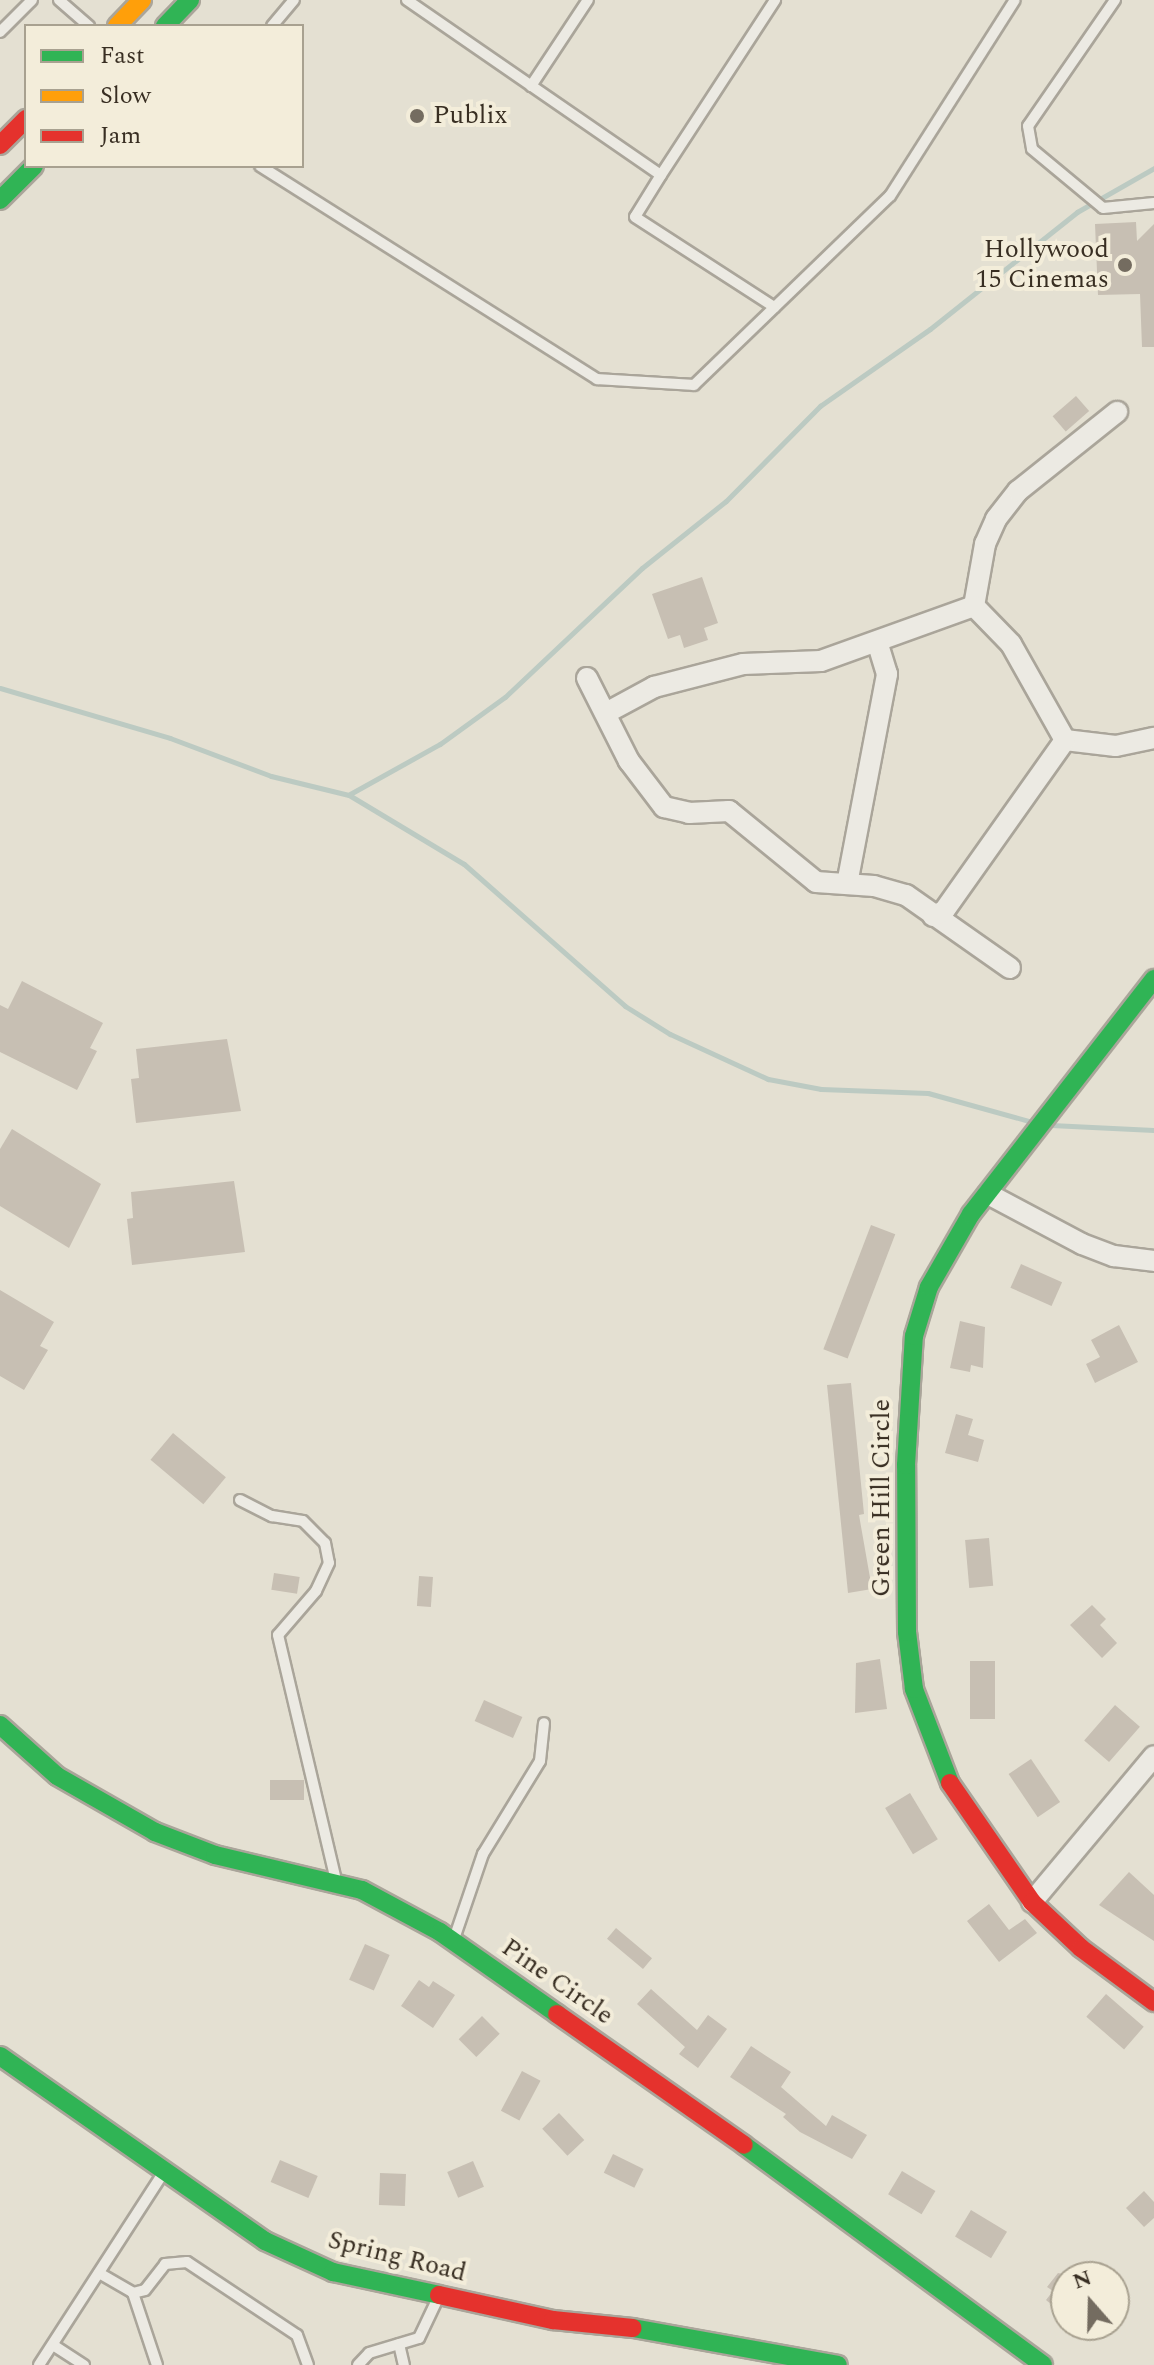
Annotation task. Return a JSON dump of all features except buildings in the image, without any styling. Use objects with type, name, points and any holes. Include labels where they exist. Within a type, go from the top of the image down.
[{"type":"street","points":[[119,24],[142,0]]},
{"type":"street","points":[[167,24],[190,0]]},
{"type":"street","points":[[0,145],[24,121]]},
{"type":"street","points":[[0,200],[32,168]]},
{"type":"street","points":[[974,606],[985,544],[996,519],[1018,491],[1117,412]]},
{"type":"street","points":[[606,713],[654,687],[728,668],[821,661],[878,644],[974,606]]},
{"type":"street","points":[[974,606],[1011,644],[1065,740]]},
{"type":"street","points":[[847,884],[887,674],[878,644]]},
{"type":"street","points":[[587,678],[629,761],[664,807],[689,813],[729,811],[816,882],[847,884],[906,895],[1010,968]]},
{"type":"street","points":[[1065,740],[1116,746],[1154,738]]},
{"type":"street","points":[[933,916],[944,911],[1065,740]]},
{"type":"street","name":"Green Hill Circle","points":[[1154,979],[971,1214],[929,1287],[914,1336],[906,1465],[907,1632],[914,1689],[931,1742],[954,1792],[1032,1902],[1081,1948],[1154,2002]]},
{"type":"street","points":[[988,1194],[1082,1244],[1114,1256],[1154,1261]]},
{"type":"street","name":"Pine Circle","points":[[0,1725],[57,1776],[155,1832],[215,1855],[362,1890],[454,1941],[885,2244],[1043,2365]]},
{"type":"street","points":[[1032,1902],[1154,1756]]},
{"type":"street","name":"Spring Road","points":[[0,2056],[164,2174],[265,2241],[333,2272],[553,2320],[678,2333],[838,2365]]},
{"type":"lane","points":[[0,32],[32,0]]},
{"type":"lane","points":[[59,0],[87,24]]},
{"type":"lane","points":[[274,24],[294,0]]},
{"type":"lane","points":[[407,0],[661,175]]},
{"type":"lane","points":[[531,86],[588,0]]},
{"type":"lane","points":[[774,307],[635,217],[775,0]]},
{"type":"lane","points":[[263,168],[597,379],[694,385],[890,196],[1015,0]]},
{"type":"lane","points":[[1115,0],[1028,126],[1032,149],[1103,208],[1154,203]]},
{"type":"lane","points":[[240,1500],[272,1516],[303,1521],[325,1543],[329,1563],[316,1591],[278,1635],[336,1882]]},
{"type":"lane","points":[[454,1941],[483,1854],[540,1761],[544,1723]]},
{"type":"lane","points":[[39,2365],[164,2174]]},
{"type":"lane","points":[[133,2293],[145,2290],[165,2264],[187,2262],[297,2335],[308,2365]]},
{"type":"lane","points":[[99,2273],[133,2293],[157,2365]]},
{"type":"lane","points":[[358,2365],[369,2353],[419,2338],[439,2296]]},
{"type":"lane","points":[[399,2344],[404,2365]]},
{"type":"lane","points":[[53,2345],[84,2365]]},
{"type":"waterway","points":[[350,794],[440,744],[505,697],[642,568],[726,501],[820,406],[930,329],[1077,212],[1154,168]]},
{"type":"waterway","points":[[0,688],[170,738],[271,776],[349,795],[464,864],[625,1006],[670,1034],[768,1079],[821,1089],[928,1093],[1029,1121]]},
{"type":"waterway","points":[[1051,1125],[1154,1130]]},
{"type":"traffic: fast","points":[[167,24],[190,0]]},
{"type":"traffic: fast","points":[[0,200],[32,168]]},
{"type":"traffic: fast","points":[[950,1783],[914,1689],[907,1632],[906,1465],[914,1336],[929,1287],[971,1214],[1154,979]]},
{"type":"traffic: fast","points":[[0,1725],[57,1776],[155,1832],[215,1855],[362,1890],[440,1932],[557,2014]]},
{"type":"traffic: fast","points":[[0,2056],[265,2241],[333,2272],[439,2295]]},
{"type":"traffic: fast","points":[[744,2145],[1043,2365]]},
{"type":"traffic: fast","points":[[633,2328],[838,2365]]},
{"type":"traffic: slow","points":[[119,24],[142,0]]},
{"type":"traffic: jam","points":[[0,145],[24,121]]},
{"type":"traffic: jam","points":[[950,1783],[1032,1902],[1081,1948],[1154,2002]]},
{"type":"traffic: jam","points":[[557,2014],[744,2145]]},
{"type":"traffic: jam","points":[[439,2295],[553,2320],[633,2328]]},
{"type":"place","name":"Publix","points":[[417,116]]},
{"type":"place","name":"Hollywood 15 Cinemas","points":[[1125,265]]}]
